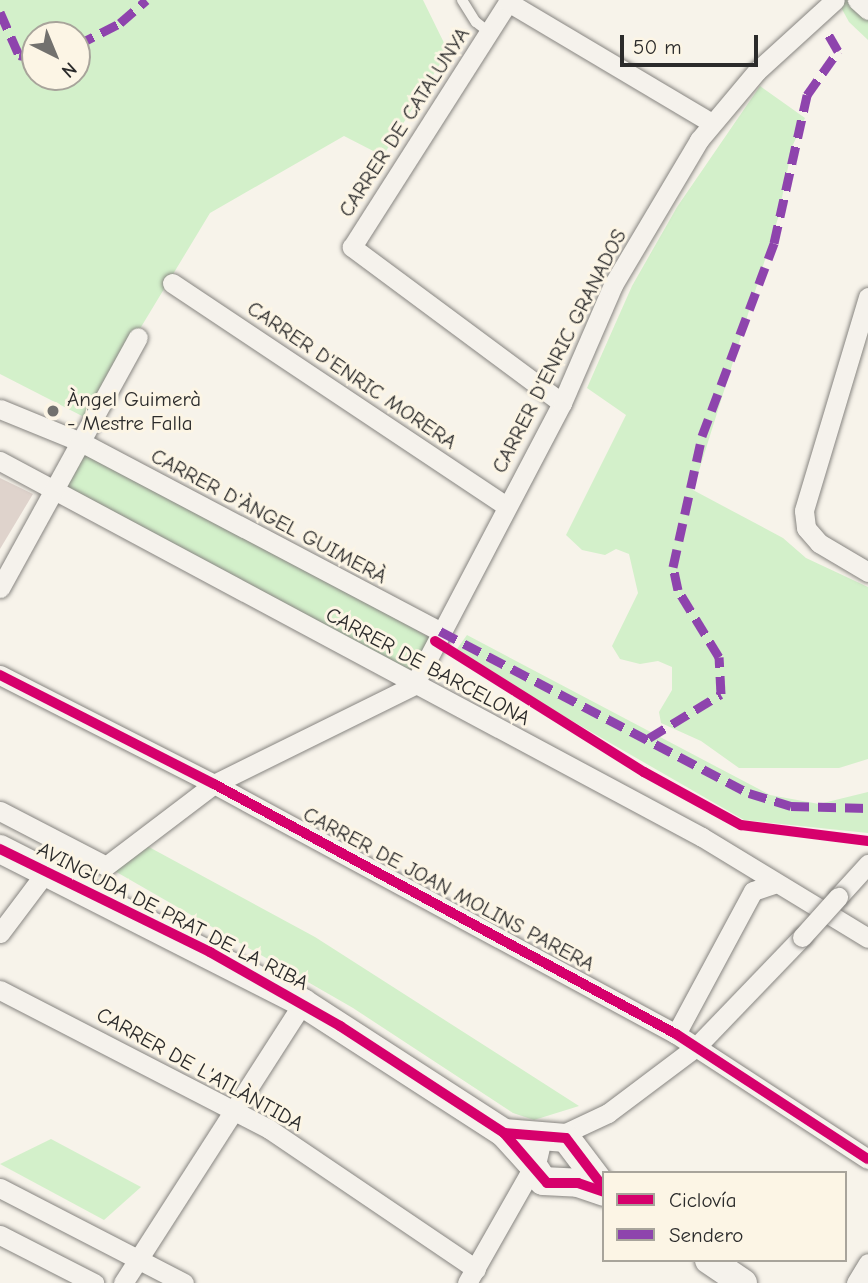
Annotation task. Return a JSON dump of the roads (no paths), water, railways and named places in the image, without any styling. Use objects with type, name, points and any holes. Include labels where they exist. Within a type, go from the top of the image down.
[{"type":"main road","name":"AVINGUDA DE PRAT DE LA RIBA","points":[[0,849],[303,1003],[504,1133],[555,1160]]},
{"type":"main road","points":[[555,1160],[602,1189]]},
{"type":"main road","points":[[712,1262],[743,1283]]},
{"type":"street","name":"CARRER D'ENRIC GRANADOS","points":[[414,685],[562,403],[613,285],[712,123],[757,71],[835,0]]},
{"type":"street","points":[[857,0],[868,10]]},
{"type":"street","name":"CARRER DE CATALUNYA","points":[[562,403],[352,247],[508,2],[712,123]]},
{"type":"street","name":"CARRER D'ENRIC MORERA","points":[[172,283],[506,506]]},
{"type":"street","points":[[868,297],[804,511],[806,528],[819,543],[868,572]]},
{"type":"street","points":[[0,589],[138,337]]},
{"type":"street","name":"CARRER D'ÀNGEL GUIMERÀ","points":[[0,409],[80,442],[440,631]]},
{"type":"street","name":"CARRER DE BARCELONA","points":[[0,461],[702,837],[773,884],[868,938]]},
{"type":"street","name":"CARRER DE JOAN MOLINS PARERA","points":[[0,674],[214,784],[676,1034],[868,1158]]},
{"type":"street","points":[[0,811],[106,866],[214,784],[414,685]]},
{"type":"street","points":[[472,1276],[515,1205],[555,1160],[608,1113],[696,1047],[868,864]]},
{"type":"street","points":[[0,933],[46,872]]},
{"type":"street","points":[[676,1034],[753,891],[773,884]]},
{"type":"street","name":"CARRER DE L'ATLÀNTIDA","points":[[0,990],[236,1110],[472,1276]]},
{"type":"street","points":[[123,1283],[303,1003]]},
{"type":"street","points":[[0,1188],[139,1257],[184,1283]]},
{"type":"street","points":[[0,1235],[94,1283]]},
{"type":"street","points":[[856,1283],[868,1263]]},
{"type":"lane","points":[[462,0],[476,22],[489,32]]},
{"type":"place","name":"Àngel Guimerà - Mestre Falla","points":[[53,411]]}]
